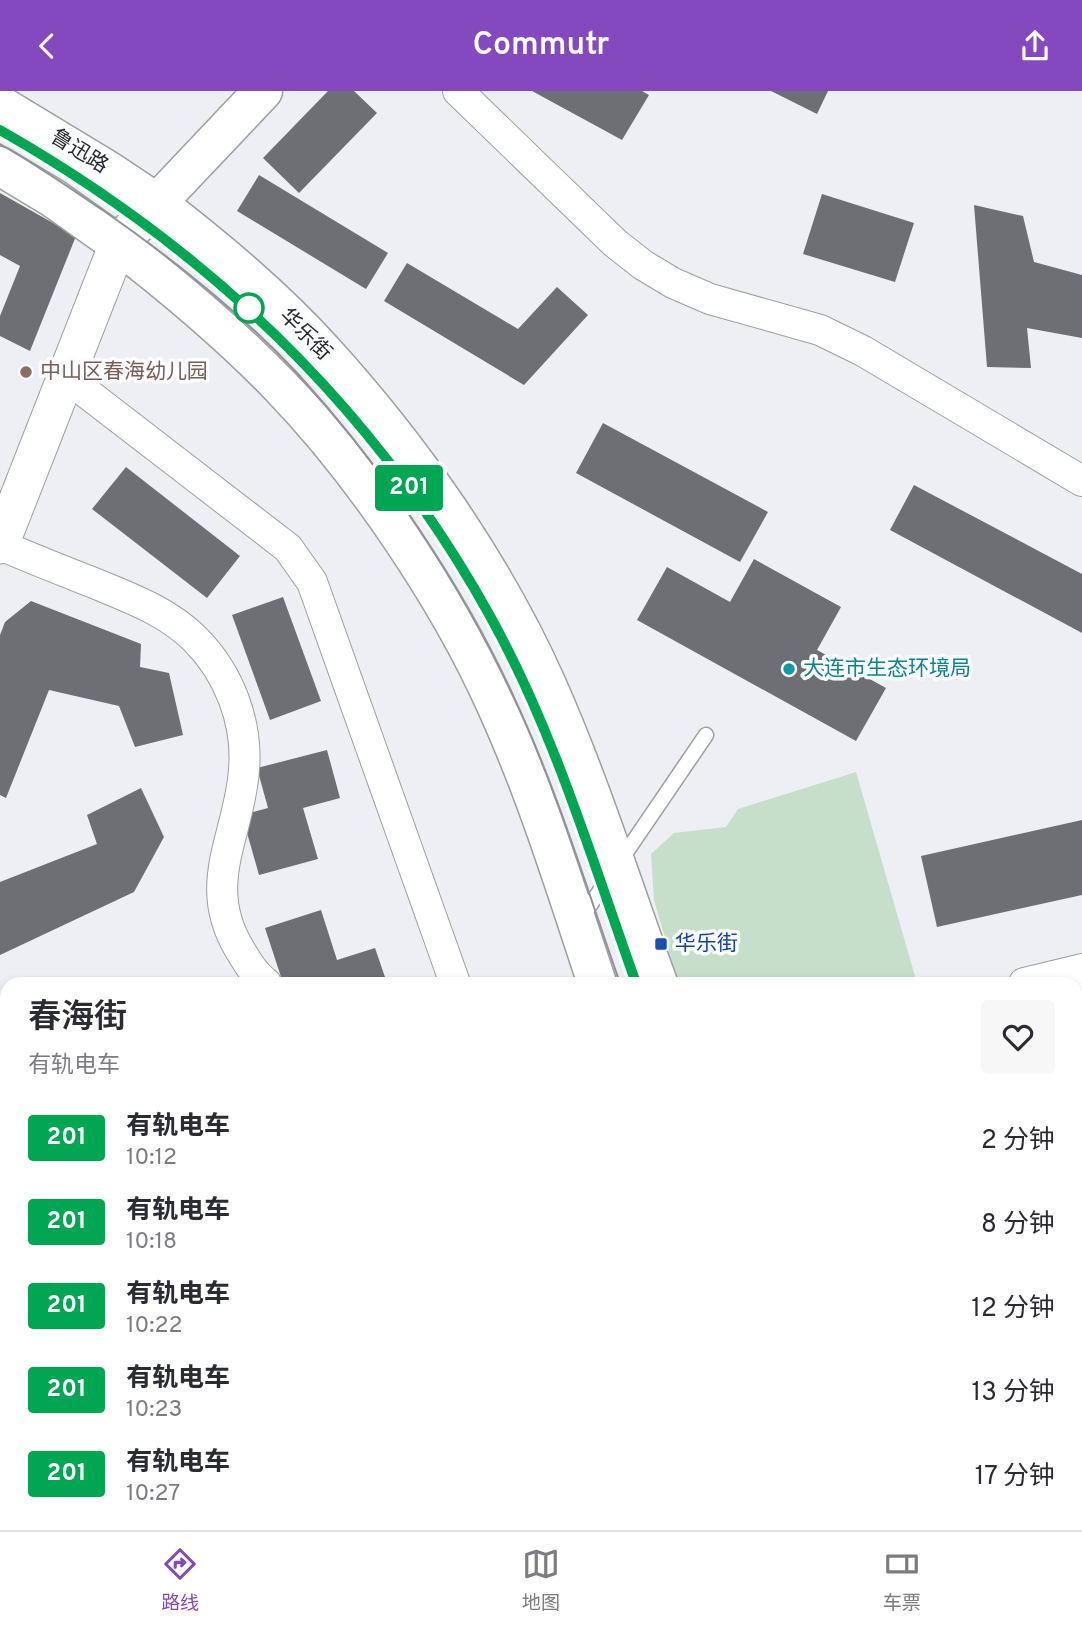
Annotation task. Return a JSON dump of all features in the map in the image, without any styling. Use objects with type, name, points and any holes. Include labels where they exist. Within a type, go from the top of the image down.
[{"type":"main road","points":[[118,244],[263,91]]},
{"type":"main road","name":"鲁迅路","points":[[0,105],[157,203]]},
{"type":"main road","points":[[0,166],[53,198],[174,288],[281,387],[344,463],[417,564],[461,635],[496,704],[528,783],[595,977]]},
{"type":"main road","name":"华乐街","points":[[157,203],[213,246],[322,350],[373,410],[466,538],[508,608],[545,683],[580,764],[656,977]]},
{"type":"street","points":[[458,91],[615,243],[643,265],[710,299],[820,330],[863,351],[1082,481]]},
{"type":"street","points":[[118,244],[0,545],[155,608],[195,639],[228,682],[242,728],[244,770],[222,870],[222,907],[234,941],[257,977]]},
{"type":"street","points":[[66,377],[288,548],[302,566],[312,582],[453,977]]},
{"type":"street","points":[[1049,977],[1082,969]]},
{"type":"lane","points":[[577,924],[706,735]]},
{"type":"green space","points":[[856,772],[915,977],[676,977],[654,900],[651,854],[674,833],[726,827],[738,809]]},
{"type":"building","points":[[328,91],[354,91],[377,113],[299,193],[263,158]]},
{"type":"building","points":[[532,91],[642,91],[649,95],[622,140]]},
{"type":"building","points":[[771,91],[828,91],[817,114]]},
{"type":"building","points":[[259,175],[388,253],[366,289],[237,211]]},
{"type":"building","points":[[0,193],[76,236],[30,351],[0,336],[0,316],[20,266],[0,255]]},
{"type":"building","points":[[822,194],[914,223],[895,282],[803,254]]},
{"type":"building","points":[[974,205],[1023,216],[1034,262],[1082,275],[1082,338],[1027,328],[1031,368],[987,367]]},
{"type":"building","points":[[407,263],[518,329],[557,287],[588,315],[524,385],[384,301]]},
{"type":"building","points":[[603,423],[768,512],[740,562],[576,473]]},
{"type":"building","points":[[126,467],[240,556],[207,598],[92,509]]},
{"type":"building","points":[[914,485],[1082,574],[1082,633],[890,530]]},
{"type":"building","name":"大连市生态环境局","points":[[754,559],[841,607],[817,650],[886,688],[856,741],[637,620],[667,567],[730,602]]},
{"type":"building","points":[[283,597],[321,701],[270,720],[232,615]]},
{"type":"building","points":[[31,601],[141,644],[140,667],[169,673],[183,735],[135,747],[119,706],[49,690],[6,798],[0,795],[0,635],[5,622]]},
{"type":"building","points":[[327,750],[340,798],[303,808],[318,859],[259,875],[242,815],[268,808],[257,768]]},
{"type":"building","points":[[141,788],[164,837],[134,892],[0,955],[0,882],[97,844],[87,815]]},
{"type":"building","points":[[1082,820],[1082,895],[937,927],[921,856]]},
{"type":"building","points":[[321,910],[337,960],[375,948],[385,977],[281,977],[265,928]]},
{"type":"tram line","points":[[0,130],[75,176],[147,226],[215,280],[279,339],[338,402],[394,469],[444,540],[513,660],[553,750],[634,977]]},
{"type":"tram line","name":"201","points":[[0,130],[74,173],[196,263],[248,307],[306,365],[403,479],[490,616],[527,691],[560,771],[634,977]]},
{"type":"tram line","points":[[0,144],[53,176],[130,229],[230,308],[298,374],[389,487],[418,527],[469,611],[513,696],[557,802],[618,977]]},
{"type":"place","name":"中山区春海幼儿园","points":[[26,372]]},
{"type":"place","name":"大连市生态环境局","points":[[789,669]]},
{"type":"place","name":"华乐街","points":[[661,944]]}]
